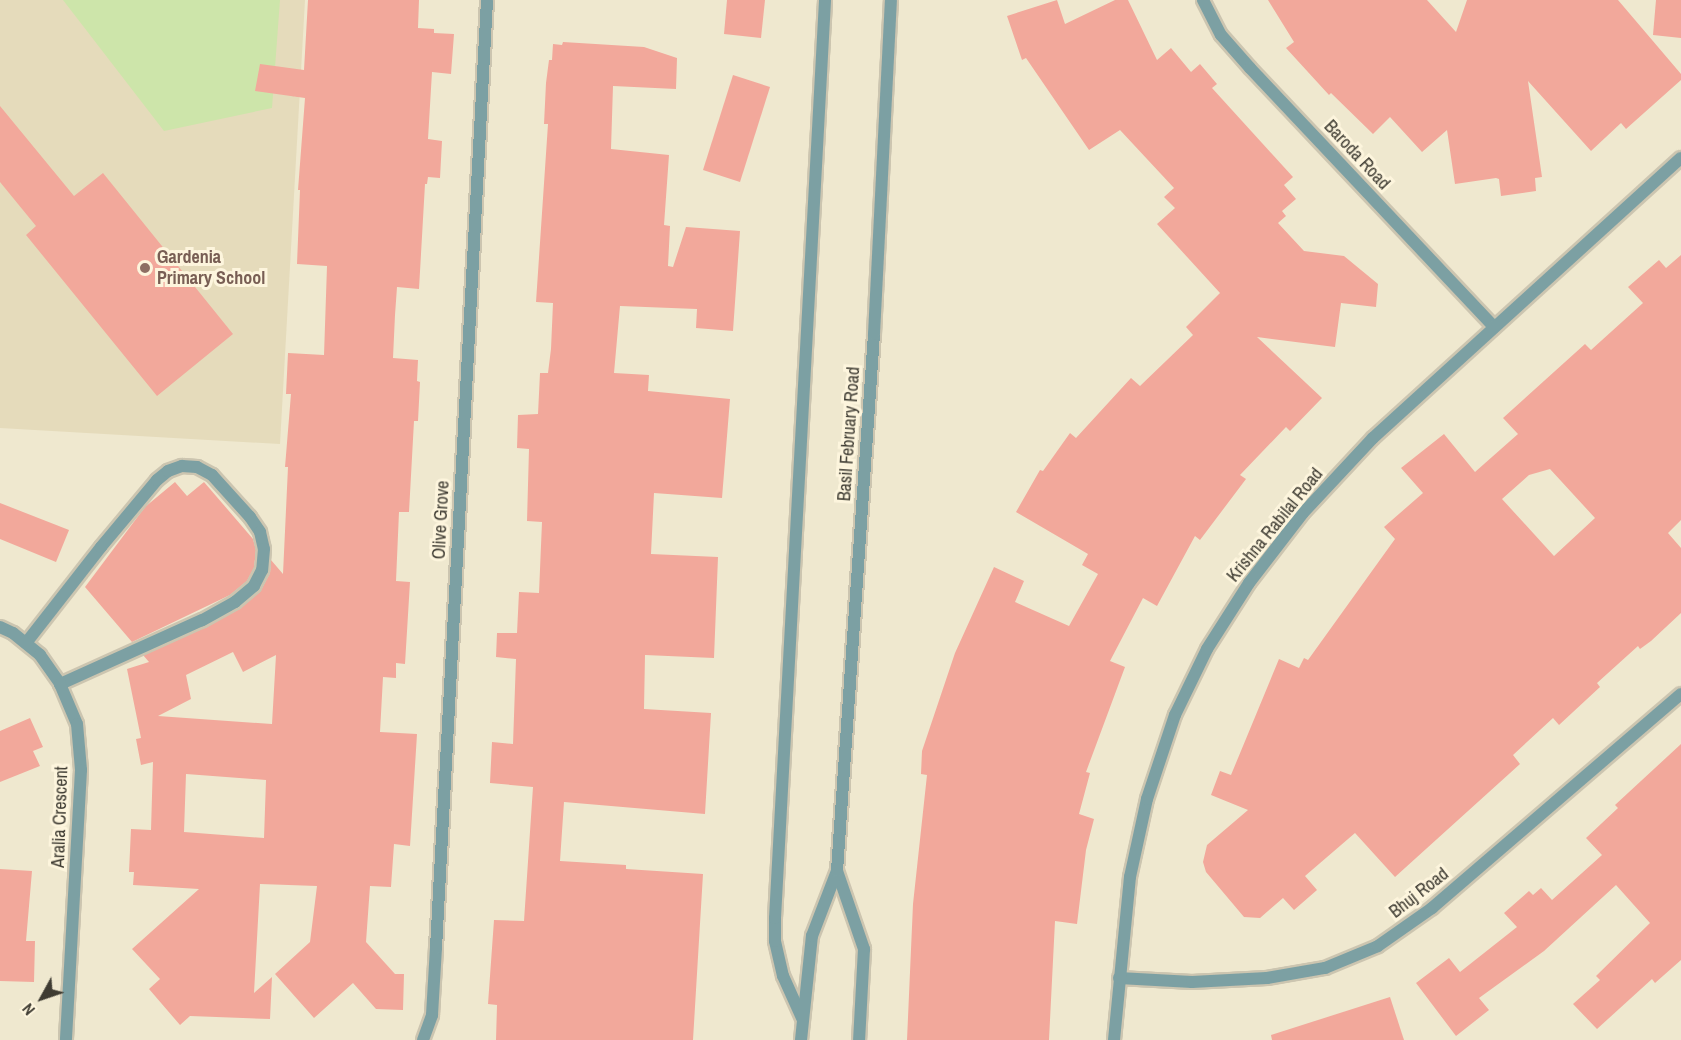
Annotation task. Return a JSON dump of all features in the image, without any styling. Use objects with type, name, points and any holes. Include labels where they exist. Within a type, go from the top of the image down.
[{"type":"street","name":"Olive Grove","points":[[423,1040],[432,1015],[487,0]]},
{"type":"street","points":[[802,1018],[783,976],[775,941],[775,918],[825,0]]},
{"type":"street","name":"Basil February Road","points":[[801,1040],[812,936],[837,871],[874,322],[891,0]]},
{"type":"street","name":"Baroda Road","points":[[1203,0],[1221,34],[1250,68],[1494,327]]},
{"type":"street","name":"Krishna Rabilal Road","points":[[1114,1040],[1130,877],[1147,799],[1175,715],[1207,649],[1249,583],[1303,513],[1373,438],[1681,158]]},
{"type":"street","points":[[26,643],[101,547],[168,471],[182,465],[197,466],[212,475],[250,517],[260,532],[264,549],[262,570],[254,586],[235,602],[202,620],[60,684]]},
{"type":"street","name":"Aralia Crescent","points":[[0,627],[26,643],[40,655],[60,684],[77,724],[81,770],[66,1040]]},
{"type":"street","name":"Bhuj Road","points":[[1119,978],[1192,982],[1267,978],[1324,968],[1378,946],[1432,908],[1681,694]]},
{"type":"street","name":"Basil February Road","points":[[837,871],[864,949],[858,1040]]},
{"type":"shaded area","name":"Gardenia Primary School","points":[[0,0],[305,0],[280,444],[0,428]]},
{"type":"green space","points":[[63,0],[280,0],[272,108],[164,131]]},
{"type":"building","points":[[308,0],[419,0],[418,28],[434,29],[434,33],[454,34],[451,74],[432,72],[428,139],[442,141],[440,178],[428,177],[427,184],[425,184],[419,289],[397,287],[395,315],[393,358],[418,360],[417,381],[420,382],[418,421],[414,421],[409,512],[399,512],[396,581],[410,582],[405,664],[396,663],[396,678],[383,677],[380,732],[417,734],[410,846],[394,844],[391,887],[370,886],[366,942],[395,974],[404,974],[403,1010],[376,1009],[353,983],[314,1018],[275,974],[310,942],[317,886],[260,884],[254,993],[272,977],[270,1019],[190,1016],[180,1025],[149,989],[160,979],[132,949],[199,889],[133,885],[134,872],[129,872],[131,829],[151,830],[153,762],[141,765],[136,739],[141,738],[127,669],[149,662],[143,655],[240,608],[261,590],[270,573],[271,560],[283,574],[288,467],[285,467],[291,394],[286,394],[288,353],[324,355],[327,266],[297,264],[300,190],[298,190],[305,98],[255,91],[260,64],[304,70]],"holes":[[[233,652],[243,672],[276,655],[272,724],[158,716],[191,699],[186,675]],[[186,774],[266,780],[264,838],[184,832]]]},
{"type":"building","points":[[727,0],[765,0],[761,38],[724,34]]},
{"type":"building","points":[[1057,0],[1065,24],[1115,0],[1128,0],[1157,60],[1171,48],[1191,72],[1200,64],[1217,84],[1212,88],[1293,177],[1284,185],[1296,199],[1282,211],[1286,216],[1278,223],[1304,251],[1344,256],[1378,284],[1376,307],[1341,303],[1335,347],[1257,337],[1322,398],[1290,431],[1286,427],[1240,475],[1246,479],[1200,540],[1195,536],[1157,606],[1143,598],[1110,661],[1125,667],[1086,772],[1090,773],[1079,814],[1094,819],[1086,850],[1077,924],[1055,921],[1049,1040],[907,1040],[913,904],[927,775],[921,774],[922,751],[955,653],[994,567],[1024,581],[1015,602],[1069,626],[1098,574],[1082,565],[1088,554],[1016,512],[1040,470],[1043,471],[1070,433],[1076,438],[1131,378],[1140,386],[1193,335],[1186,327],[1220,293],[1157,224],[1175,208],[1164,197],[1174,188],[1120,130],[1089,150],[1026,58],[1022,60],[1007,16]]},
{"type":"building","points":[[1268,0],[1427,0],[1456,32],[1467,0],[1618,0],[1681,74],[1681,80],[1626,129],[1621,123],[1591,151],[1528,81],[1542,177],[1535,178],[1536,191],[1501,196],[1499,179],[1496,178],[1455,184],[1447,130],[1422,152],[1390,117],[1373,134],[1331,93],[1329,95],[1286,48],[1294,42]]},
{"type":"building","points":[[1656,0],[1681,0],[1681,38],[1653,35]]},
{"type":"building","points":[[563,42],[644,47],[677,58],[676,89],[613,86],[611,149],[669,155],[664,225],[670,226],[668,266],[673,267],[686,227],[740,231],[733,331],[696,328],[697,309],[620,306],[614,373],[649,375],[648,391],[730,399],[722,498],[654,493],[651,554],[718,557],[714,658],[645,655],[644,709],[711,713],[705,814],[564,802],[560,861],[626,865],[626,869],[703,874],[693,1040],[496,1040],[497,1005],[488,1004],[494,920],[524,921],[533,787],[490,783],[492,742],[513,744],[516,659],[496,657],[497,633],[517,633],[519,592],[539,593],[542,522],[527,521],[529,449],[517,448],[518,415],[538,414],[540,373],[548,373],[551,349],[553,303],[536,302],[548,124],[544,124],[546,83],[549,60],[552,60],[553,44],[562,45]]},
{"type":"building","points":[[733,75],[770,87],[740,182],[703,170]]},
{"type":"building","points":[[0,106],[74,196],[103,173],[233,334],[157,396],[26,235],[36,226],[0,182]]},
{"type":"building","points":[[1681,255],[1681,520],[1668,533],[1681,548],[1681,613],[1651,641],[1640,649],[1638,646],[1597,683],[1600,687],[1559,725],[1553,718],[1513,755],[1520,764],[1395,877],[1355,833],[1305,876],[1317,890],[1294,910],[1283,898],[1260,918],[1244,917],[1206,872],[1203,862],[1207,845],[1248,810],[1211,795],[1220,771],[1231,775],[1279,659],[1299,668],[1304,658],[1308,660],[1395,539],[1384,527],[1423,493],[1401,468],[1444,434],[1475,472],[1518,434],[1503,418],[1585,344],[1591,350],[1643,303],[1628,287],[1659,260],[1666,268]],"holes":[[[1550,469],[1595,518],[1554,556],[1502,499],[1529,475]]]},
{"type":"building","points":[[175,482],[187,496],[204,482],[253,539],[256,550],[254,568],[247,581],[230,595],[132,642],[85,587],[145,507]]},
{"type":"building","points":[[0,503],[69,530],[56,562],[0,539]]},
{"type":"building","points":[[30,718],[43,747],[33,751],[40,766],[0,782],[0,731]]},
{"type":"building","points":[[1681,744],[1681,960],[1655,983],[1652,979],[1597,1029],[1573,1004],[1600,980],[1596,976],[1650,923],[1616,885],[1544,951],[1479,998],[1489,1010],[1456,1036],[1416,983],[1449,958],[1460,972],[1517,927],[1504,913],[1529,891],[1533,895],[1541,888],[1552,900],[1602,855],[1586,838],[1618,808],[1615,805]]},
{"type":"building","points":[[0,869],[32,871],[26,941],[35,941],[34,982],[0,981]]},
{"type":"building","points":[[1390,997],[1404,1040],[1272,1040],[1271,1035]]},
{"type":"place","name":"Gardenia Primary School","points":[[145,268]]}]
